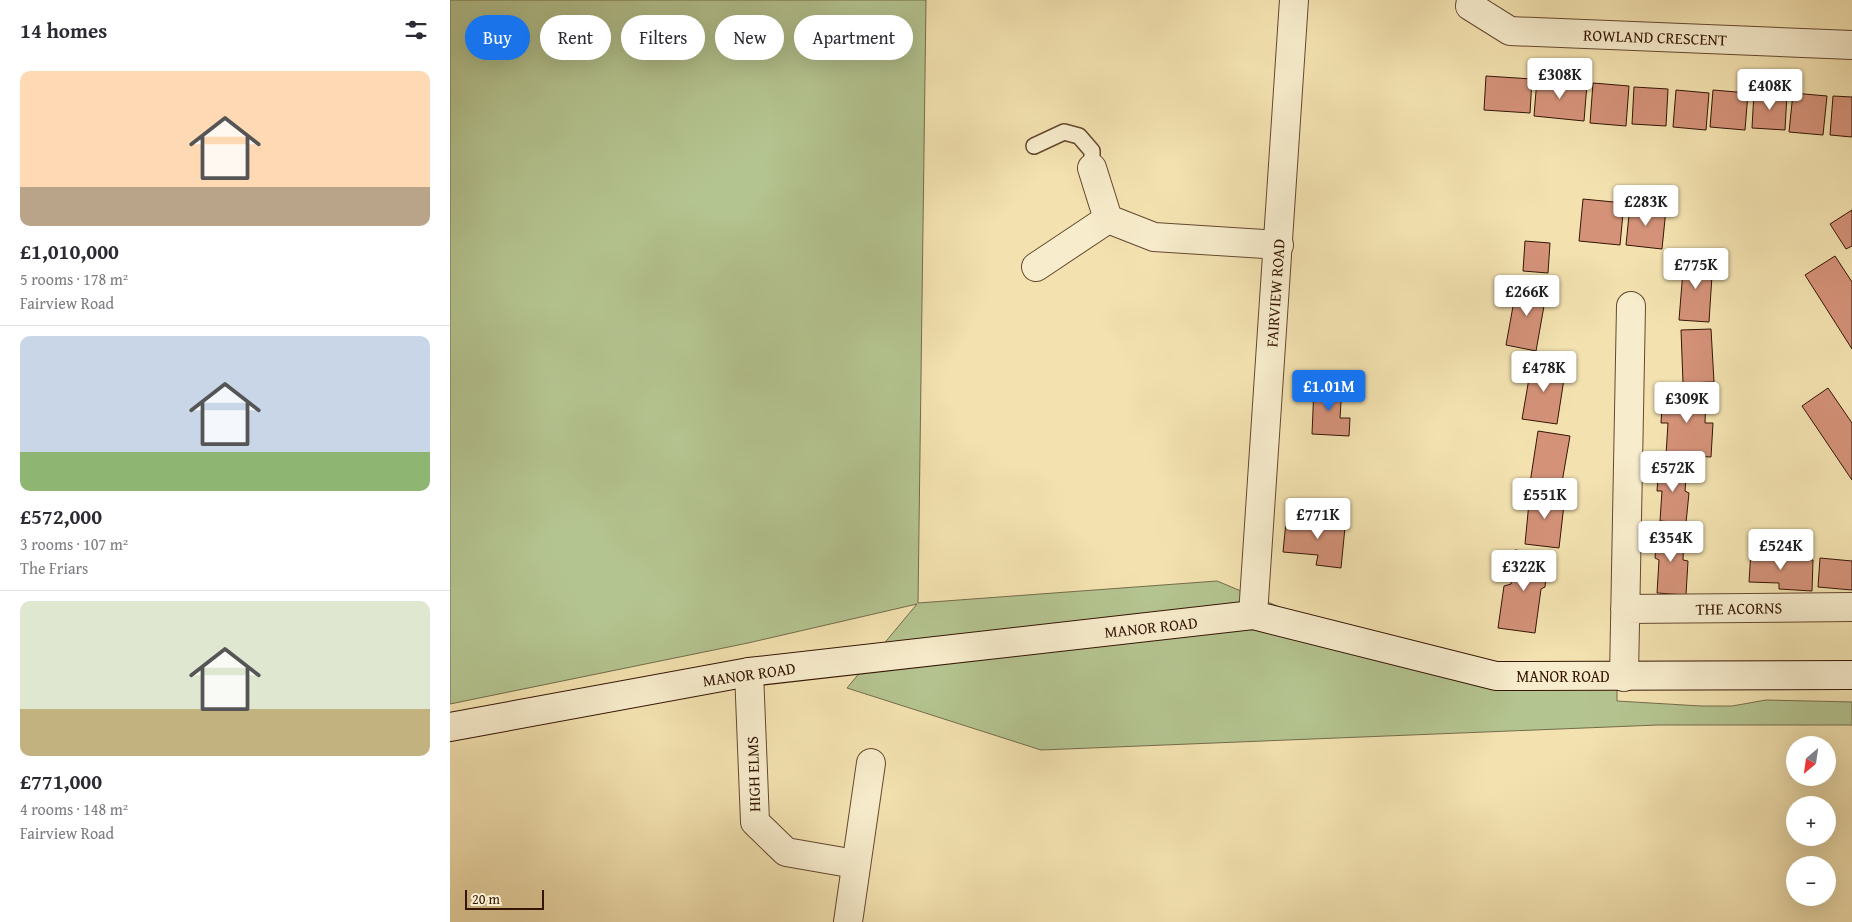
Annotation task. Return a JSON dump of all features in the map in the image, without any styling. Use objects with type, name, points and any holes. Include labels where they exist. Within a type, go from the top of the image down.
[{"type":"street","name":"FAIRVIEW ROAD","points":[[1253,615],[1294,0]]},
{"type":"street","name":"ROWLAND CRESCENT","points":[[1470,0],[1470,6],[1510,30],[1852,45]]},
{"type":"street","points":[[1092,168],[1108,219]]},
{"type":"street","points":[[1108,219],[1154,237],[1279,245]]},
{"type":"street","points":[[1036,267],[1108,219]]},
{"type":"street","points":[[1624,677],[1631,306]]},
{"type":"street","name":"THE ACORNS","points":[[1625,609],[1852,607]]},
{"type":"street","name":"MANOR ROAD","points":[[450,727],[749,672],[1253,615],[1496,676],[1852,675]]},
{"type":"street","name":"HIGH ELMS","points":[[749,672],[755,822],[786,852],[855,864]]},
{"type":"street","points":[[848,922],[871,763]]},
{"type":"lane","points":[[1034,146],[1064,132],[1079,136],[1092,152],[1092,168]]},
{"type":"green space","points":[[450,0],[926,0],[918,603],[1217,581],[1438,673],[1617,688],[1617,701],[1701,706],[1732,706],[1766,700],[1852,702],[1852,725],[1658,725],[1041,750],[847,688],[917,604],[748,643],[450,704]]},
{"type":"building","points":[[1486,76],[1532,79],[1530,113],[1484,110]]},
{"type":"building","points":[[1537,79],[1587,84],[1584,121],[1534,116]]},
{"type":"building","points":[[1593,83],[1629,86],[1626,126],[1590,123]]},
{"type":"building","points":[[1634,87],[1668,89],[1666,126],[1632,124]]},
{"type":"building","points":[[1676,90],[1709,93],[1706,130],[1673,127]]},
{"type":"building","points":[[1713,90],[1748,93],[1745,130],[1710,127]]},
{"type":"building","points":[[1754,92],[1787,94],[1785,130],[1752,128]]},
{"type":"building","points":[[1793,93],[1827,96],[1823,135],[1789,132]]},
{"type":"building","points":[[1833,96],[1852,97],[1852,137],[1830,135]]},
{"type":"building","points":[[1583,199],[1624,203],[1620,245],[1579,241]]},
{"type":"building","points":[[1630,205],[1666,209],[1662,249],[1626,245]]},
{"type":"building","points":[[1852,210],[1852,246],[1846,249],[1830,224]]},
{"type":"building","points":[[1525,241],[1550,243],[1548,273],[1523,271]]},
{"type":"building","points":[[1835,256],[1852,282],[1852,349],[1805,275]]},
{"type":"building","points":[[1684,258],[1713,260],[1709,322],[1679,320]]},
{"type":"building","points":[[1517,284],[1547,289],[1536,351],[1506,345]]},
{"type":"building","points":[[1711,329],[1714,382],[1683,383],[1681,330]]},
{"type":"building","points":[[1532,361],[1566,366],[1557,424],[1522,419]]},
{"type":"building","points":[[1314,386],[1342,387],[1340,418],[1350,418],[1349,436],[1312,434]]},
{"type":"building","points":[[1828,388],[1852,423],[1852,480],[1802,406]]},
{"type":"building","points":[[1663,391],[1706,393],[1705,423],[1713,423],[1711,457],[1666,455],[1668,423],[1661,423]]},
{"type":"building","points":[[1538,431],[1570,436],[1561,488],[1530,483]]},
{"type":"building","points":[[1659,464],[1687,466],[1685,491],[1689,493],[1686,523],[1660,521],[1662,491],[1657,491]]},
{"type":"building","points":[[1530,492],[1565,496],[1559,548],[1525,544]]},
{"type":"building","points":[[1323,513],[1346,517],[1341,568],[1316,565],[1318,555],[1283,552],[1286,522],[1323,525]]},
{"type":"building","points":[[1657,530],[1684,532],[1683,560],[1688,561],[1686,595],[1657,593],[1659,560],[1655,558]]},
{"type":"building","points":[[1515,550],[1548,554],[1545,587],[1541,589],[1535,633],[1498,628],[1504,586],[1511,584]]},
{"type":"building","points":[[1751,550],[1779,551],[1779,558],[1813,560],[1812,591],[1779,589],[1779,583],[1749,582]]},
{"type":"building","points":[[1820,558],[1852,561],[1852,590],[1818,587]]}]
